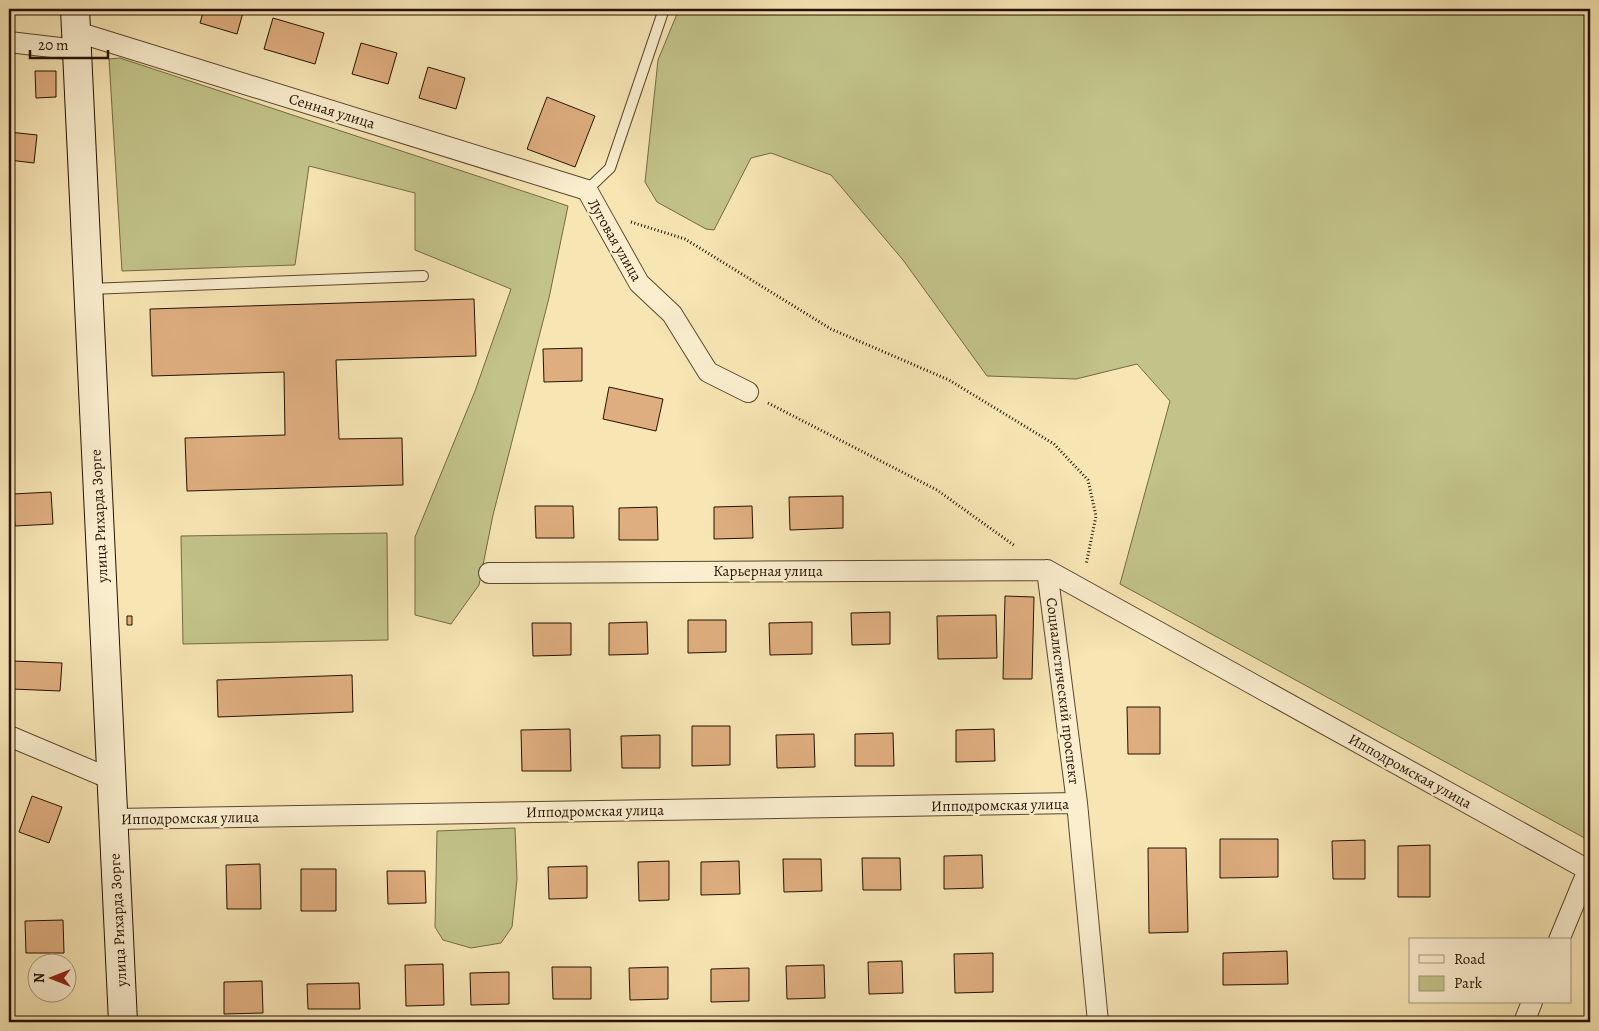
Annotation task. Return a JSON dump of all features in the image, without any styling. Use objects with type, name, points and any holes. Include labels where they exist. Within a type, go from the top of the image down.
[{"type":"main road","name":"улица Рихарда Зорге","points":[[76,30],[123,1022]]},
{"type":"street","name":"Сенная улица","points":[[9,42],[76,30],[586,190]]},
{"type":"street","name":"Луговая улица","points":[[586,190],[639,283],[672,314],[708,372],[748,392]]},
{"type":"street","name":"Ипподромская улица","points":[[1048,570],[1589,870]]},
{"type":"street","name":"Карьерная улица","points":[[489,573],[1048,570]]},
{"type":"street","name":"Социалистический проспект","points":[[1048,570],[1077,803],[1098,1022]]},
{"type":"street","points":[[9,736],[111,779]]},
{"type":"street","name":"Ипподромская улица","points":[[113,819],[1077,803]]},
{"type":"street","points":[[1560,938],[1589,870]]},
{"type":"street","points":[[1524,1022],[1531,1004]]},
{"type":"lane","points":[[586,190],[610,168],[664,9]]},
{"type":"lane","points":[[88,289],[423,276]]},
{"type":"path","points":[[600,213],[686,239],[831,330],[948,380],[1054,444],[1088,480],[1096,516],[1081,588]]},
{"type":"path","points":[[748,392],[937,490],[1048,570]]},
{"type":"green space","points":[[679,9],[1590,9],[1590,841],[1120,584],[1170,401],[1137,364],[1076,379],[987,376],[903,260],[831,175],[771,153],[751,158],[714,230],[706,229],[657,202],[645,182],[658,60]]},
{"type":"green space","points":[[120,58],[568,206],[549,298],[493,515],[479,585],[451,624],[415,615],[415,537],[475,391],[511,289],[415,250],[415,193],[309,166],[295,265],[122,271],[109,59]]},
{"type":"green space","points":[[387,533],[388,640],[183,644],[181,536]]},
{"type":"green space","points":[[515,828],[517,879],[512,927],[501,943],[471,948],[443,940],[435,927],[437,831]]},
{"type":"building","points":[[204,9],[244,9],[237,34],[200,23]]},
{"type":"building","points":[[273,18],[324,33],[315,64],[264,49]]},
{"type":"building","points":[[361,43],[397,53],[388,84],[352,74]]},
{"type":"building","points":[[428,67],[465,78],[456,109],[419,98]]},
{"type":"building","points":[[35,71],[56,71],[56,97],[36,98]]},
{"type":"building","points":[[547,97],[595,116],[575,167],[527,149]]},
{"type":"building","points":[[9,132],[37,135],[34,163],[9,160]]},
{"type":"building","points":[[474,299],[476,356],[336,360],[339,439],[402,438],[403,485],[187,491],[185,438],[285,435],[284,372],[152,376],[150,309]]},
{"type":"building","points":[[582,348],[582,381],[544,382],[543,349]]},
{"type":"building","points":[[609,387],[663,399],[656,431],[603,419]]},
{"type":"building","points":[[51,492],[53,524],[15,526],[13,494]]},
{"type":"building","points":[[843,496],[843,528],[790,530],[789,497]]},
{"type":"building","points":[[535,506],[573,506],[574,538],[536,538]]},
{"type":"building","points":[[752,506],[753,538],[714,539],[714,507]]},
{"type":"building","points":[[657,507],[658,540],[619,540],[619,508]]},
{"type":"building","points":[[1005,596],[1034,597],[1032,679],[1003,679]]},
{"type":"building","points":[[890,612],[890,644],[852,645],[851,613]]},
{"type":"building","points":[[996,615],[997,658],[938,659],[937,616]]},
{"type":"building","points":[[127,616],[132,616],[132,625],[127,625]]},
{"type":"building","points":[[688,620],[726,620],[726,652],[688,653]]},
{"type":"building","points":[[647,622],[648,654],[609,655],[609,623]]},
{"type":"building","points":[[812,622],[812,654],[770,655],[769,623]]},
{"type":"building","points":[[532,623],[571,623],[571,655],[533,656]]},
{"type":"building","points":[[13,661],[62,663],[60,691],[12,689]]},
{"type":"building","points":[[352,675],[353,712],[218,717],[217,680]]},
{"type":"building","points":[[1127,707],[1160,707],[1160,754],[1128,754]]},
{"type":"building","points":[[692,726],[730,726],[730,765],[692,766]]},
{"type":"building","points":[[570,729],[571,771],[522,771],[521,730]]},
{"type":"building","points":[[994,729],[995,761],[956,762],[956,730]]},
{"type":"building","points":[[893,733],[894,766],[855,766],[855,734]]},
{"type":"building","points":[[814,734],[815,767],[777,768],[776,735]]},
{"type":"building","points":[[660,735],[660,768],[622,768],[621,736]]},
{"type":"building","points":[[32,796],[62,807],[49,843],[19,832]]},
{"type":"building","points":[[1220,839],[1278,839],[1278,877],[1220,878]]},
{"type":"building","points":[[1365,840],[1365,879],[1333,879],[1332,841]]},
{"type":"building","points":[[1430,845],[1430,897],[1398,897],[1398,846]]},
{"type":"building","points":[[1148,848],[1186,848],[1188,932],[1149,933]]},
{"type":"building","points":[[982,855],[983,888],[944,889],[944,856]]},
{"type":"building","points":[[862,858],[900,858],[901,890],[863,890]]},
{"type":"building","points":[[783,859],[821,859],[822,891],[784,892]]},
{"type":"building","points":[[669,861],[669,900],[639,901],[638,862]]},
{"type":"building","points":[[739,861],[740,894],[701,895],[701,862]]},
{"type":"building","points":[[260,864],[261,909],[227,909],[226,865]]},
{"type":"building","points":[[587,866],[587,898],[549,899],[548,867]]},
{"type":"building","points":[[301,869],[336,869],[336,911],[301,911]]},
{"type":"building","points":[[387,871],[425,871],[426,903],[388,904]]},
{"type":"building","points":[[63,920],[64,953],[26,953],[25,921]]},
{"type":"building","points":[[1287,951],[1288,984],[1223,985],[1223,953]]},
{"type":"building","points":[[993,953],[993,992],[955,993],[954,954]]},
{"type":"building","points":[[902,961],[903,993],[869,994],[868,962]]},
{"type":"building","points":[[443,964],[444,1005],[406,1006],[405,965]]},
{"type":"building","points":[[824,965],[825,998],[787,999],[786,966]]},
{"type":"building","points":[[552,967],[591,967],[591,999],[553,999]]},
{"type":"building","points":[[668,967],[668,999],[630,1000],[629,968]]},
{"type":"building","points":[[749,968],[749,1001],[711,1002],[711,969]]},
{"type":"building","points":[[509,972],[509,1004],[471,1005],[470,973]]},
{"type":"building","points":[[262,981],[263,1013],[224,1014],[224,982]]},
{"type":"building","points":[[359,983],[360,1009],[308,1009],[307,984]]}]
